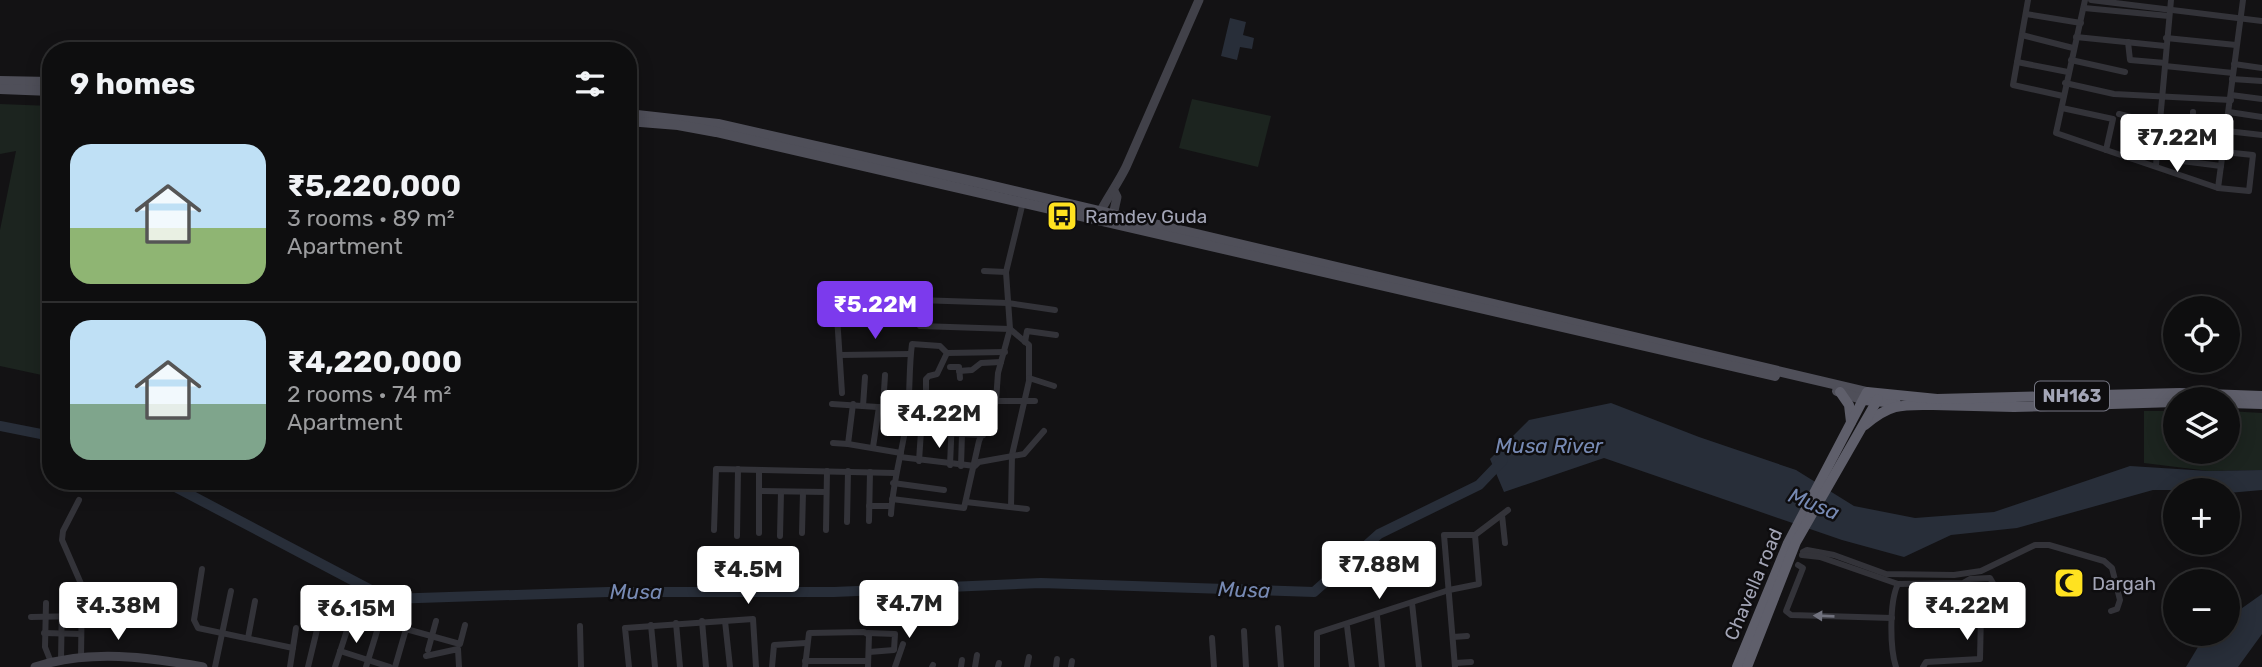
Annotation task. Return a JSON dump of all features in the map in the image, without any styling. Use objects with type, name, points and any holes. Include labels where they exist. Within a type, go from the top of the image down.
[{"type":"highway","points":[[1840,392],[1849,405],[1851,422]]},
{"type":"highway","name":"NH163","points":[[1870,400],[2180,393],[2262,396]]},
{"type":"highway","points":[[1870,400],[1937,405]]},
{"type":"highway","name":"Chavella road","points":[[1747,667],[1799,560],[1833,453],[1851,422],[1870,400]]},
{"type":"highway","name":"Chavella road","points":[[1737,667],[1799,560],[1796,542],[1862,428],[1870,400]]},
{"type":"highway","name":"NH163","points":[[1862,428],[1884,410],[1902,406],[2014,407],[2163,402]]},
{"type":"highway","points":[[2240,403],[2262,404]]},
{"type":"main road","points":[[0,82],[42,82]]},
{"type":"main road","points":[[0,89],[42,91]]},
{"type":"main road","points":[[637,115],[718,124],[1870,400]]},
{"type":"main road","points":[[637,122],[716,132],[1025,197]]},
{"type":"main road","points":[[1112,219],[1870,400]]},
{"type":"street","points":[[1098,215],[1109,194],[1114,191],[1199,0]]},
{"type":"street","points":[[2028,0],[2013,85],[2063,96]]},
{"type":"street","points":[[2091,0],[2170,4],[2262,21]]},
{"type":"street","points":[[2218,188],[2243,0]]},
{"type":"street","points":[[2169,16],[2084,4],[2056,133],[2218,188],[2249,191],[2253,155]]},
{"type":"street","points":[[2156,165],[2170,4]]},
{"type":"street","points":[[2025,14],[2081,23]]},
{"type":"street","points":[[2022,35],[2073,48]]},
{"type":"street","points":[[2076,37],[2165,46]]},
{"type":"street","points":[[2166,38],[2236,45]]},
{"type":"street","points":[[2128,42],[2130,60],[2262,82]]},
{"type":"street","points":[[2071,60],[2125,72]]},
{"type":"street","points":[[2017,61],[2068,72]]},
{"type":"street","points":[[2234,64],[2262,68]]},
{"type":"street","points":[[2065,83],[2114,94],[2262,99]]},
{"type":"street","points":[[2062,108],[2113,119],[2106,150]]},
{"type":"street","points":[[2192,138],[2193,112]]},
{"type":"street","points":[[2230,112],[2262,117]]},
{"type":"street","points":[[2119,114],[2160,124]]},
{"type":"street","points":[[2130,157],[2134,117]]},
{"type":"street","points":[[2227,131],[2262,135]]},
{"type":"street","points":[[2159,134],[2225,139]]},
{"type":"street","points":[[2182,136],[2182,161],[2221,166]]},
{"type":"street","points":[[2132,144],[2157,150]]},
{"type":"street","points":[[2224,152],[2262,157]]},
{"type":"street","points":[[1112,219],[1117,197],[1114,191]]},
{"type":"street","points":[[869,506],[964,508],[976,453],[996,401],[1001,362],[1010,329],[1006,272],[1025,197]]},
{"type":"street","points":[[984,271],[1006,272]]},
{"type":"street","points":[[917,300],[1008,303],[1055,310]]},
{"type":"street","points":[[842,393],[837,316],[846,315]]},
{"type":"street","points":[[920,326],[1010,329],[1030,345],[1029,379],[1012,455],[1011,508]]},
{"type":"street","points":[[1025,342],[1027,331],[1056,335]]},
{"type":"street","points":[[891,506],[908,411],[914,343],[940,346],[947,353],[1005,352]]},
{"type":"street","points":[[983,352],[983,363]]},
{"type":"street","points":[[919,461],[926,379],[936,373],[947,353]]},
{"type":"street","points":[[840,355],[911,354]]},
{"type":"street","points":[[950,367],[959,367],[959,375],[972,370],[977,364],[1001,362]]},
{"type":"street","points":[[873,447],[885,375]]},
{"type":"street","points":[[863,406],[865,377]]},
{"type":"street","points":[[1029,379],[1055,386]]},
{"type":"street","points":[[977,419],[981,401],[1035,401]]},
{"type":"street","points":[[832,404],[881,407],[924,416],[977,419],[988,425]]},
{"type":"street","points":[[848,444],[853,404]]},
{"type":"street","points":[[950,465],[952,418]]},
{"type":"street","points":[[961,466],[965,418]]},
{"type":"street","points":[[833,443],[873,447],[919,461],[975,466],[979,462],[1024,454],[1044,431]]},
{"type":"street","points":[[921,432],[983,435]]},
{"type":"street","points":[[737,536],[738,469]]},
{"type":"street","points":[[714,530],[716,470],[895,473]]},
{"type":"street","points":[[759,470],[759,533]]},
{"type":"street","points":[[825,530],[827,471]]},
{"type":"street","points":[[847,522],[848,471]]},
{"type":"street","points":[[869,522],[870,472]]},
{"type":"street","points":[[893,483],[944,490]]},
{"type":"street","points":[[759,491],[825,492]]},
{"type":"street","points":[[780,536],[781,492]]},
{"type":"street","points":[[802,533],[803,492]]},
{"type":"street","points":[[79,500],[63,531],[62,540],[82,586],[81,658]]},
{"type":"street","points":[[966,502],[1027,509]]},
{"type":"street","points":[[1471,662],[1455,665],[1444,535],[1475,535],[1508,510]]},
{"type":"street","points":[[1502,515],[1505,543]]},
{"type":"street","points":[[1317,667],[1316,635],[1448,590],[1477,585],[1480,582],[1475,535]]},
{"type":"street","points":[[1892,618],[1791,615],[1786,611],[1799,560],[1807,550],[1834,555],[1886,574],[1954,575],[1981,571],[2035,545],[2049,545],[2104,561],[2112,568],[2120,600],[2117,609],[2111,611]]},
{"type":"street","points":[[1799,560],[1812,555],[1820,556],[1898,584],[1963,583],[1970,579],[1990,578],[1994,585],[1991,610],[1981,613],[1980,659],[1926,662],[1923,667]]},
{"type":"street","points":[[202,569],[195,624],[198,628],[293,648]]},
{"type":"street","points":[[1896,667],[1893,659],[1892,618],[1898,584]]},
{"type":"street","points":[[215,667],[231,591]]},
{"type":"street","points":[[248,638],[255,601]]},
{"type":"street","points":[[61,660],[62,602]]},
{"type":"street","points":[[46,603],[45,647],[51,662]]},
{"type":"street","points":[[1412,603],[1419,667]]},
{"type":"street","points":[[308,667],[321,614]]},
{"type":"street","points":[[335,667],[352,615]]},
{"type":"street","points":[[31,617],[81,616]]},
{"type":"street","points":[[1377,616],[1382,667]]},
{"type":"street","points":[[367,664],[381,618]]},
{"type":"street","points":[[340,651],[367,664],[393,667],[410,619]]},
{"type":"street","points":[[629,667],[625,628],[753,619],[756,667]]},
{"type":"street","points":[[436,621],[427,653],[458,649],[458,667]]},
{"type":"street","points":[[702,621],[706,667]]},
{"type":"street","points":[[725,621],[730,667]]},
{"type":"street","points":[[676,623],[680,667]]},
{"type":"street","points":[[406,629],[460,644],[465,625]]},
{"type":"street","points":[[652,625],[655,667]]},
{"type":"street","points":[[580,626],[581,667]]},
{"type":"street","points":[[1347,626],[1352,667]]},
{"type":"street","points":[[290,667],[296,628]]},
{"type":"street","points":[[1278,628],[1281,667]]},
{"type":"street","points":[[1244,631],[1246,667]]},
{"type":"street","points":[[44,633],[80,634]]},
{"type":"street","points":[[868,633],[868,664],[805,664],[808,634],[868,633],[895,634],[894,650],[869,652]]},
{"type":"street","points":[[1453,637],[1466,636]]},
{"type":"street","points":[[1212,638],[1214,667]]},
{"type":"street","points":[[772,667],[774,645],[806,643]]},
{"type":"street","points":[[895,667],[903,644]]},
{"type":"street","points":[[975,667],[977,655]]},
{"type":"street","points":[[35,667],[61,660],[140,656],[161,663],[203,667]]},
{"type":"street","points":[[1027,667],[1029,657]]},
{"type":"street","points":[[1056,667],[1057,659]]},
{"type":"shaded area","points":[[1192,99],[1271,116],[1258,167],[1179,148]]},
{"type":"shaded area","points":[[0,104],[42,106],[42,375],[0,366],[0,230],[16,151],[0,154]]},
{"type":"shaded area","points":[[2144,411],[2163,411],[2163,464],[2240,464],[2240,412],[2262,413],[2262,470],[2209,471],[2144,463]]},
{"type":"water","points":[[1230,18],[1246,22],[1243,35],[1254,38],[1252,49],[1240,47],[1237,60],[1221,56]]},
{"type":"water","name":"Musa River","points":[[1611,403],[1796,470],[1854,506],[1915,518],[1994,512],[2130,466],[2209,471],[2262,470],[2262,490],[2240,492],[2240,478],[2163,478],[2163,490],[2153,490],[2017,528],[1951,535],[1904,557],[1842,540],[1604,458],[1504,492],[1490,459],[1529,420]]},
{"type":"water","points":[[2262,594],[2262,634],[2238,667],[2186,667],[2199,646],[2240,646],[2240,610]]},
{"type":"waterway","name":"Musa","points":[[0,426],[42,434]]},
{"type":"waterway","name":"Musa","points":[[181,490],[388,599],[608,592],[834,592],[1041,583],[1314,592],[1379,534],[1479,485],[1503,460]]},
{"type":"place","name":"Ramdev Guda","points":[[1062,216]]},
{"type":"place","name":"Dargah","points":[[2069,583]]}]
